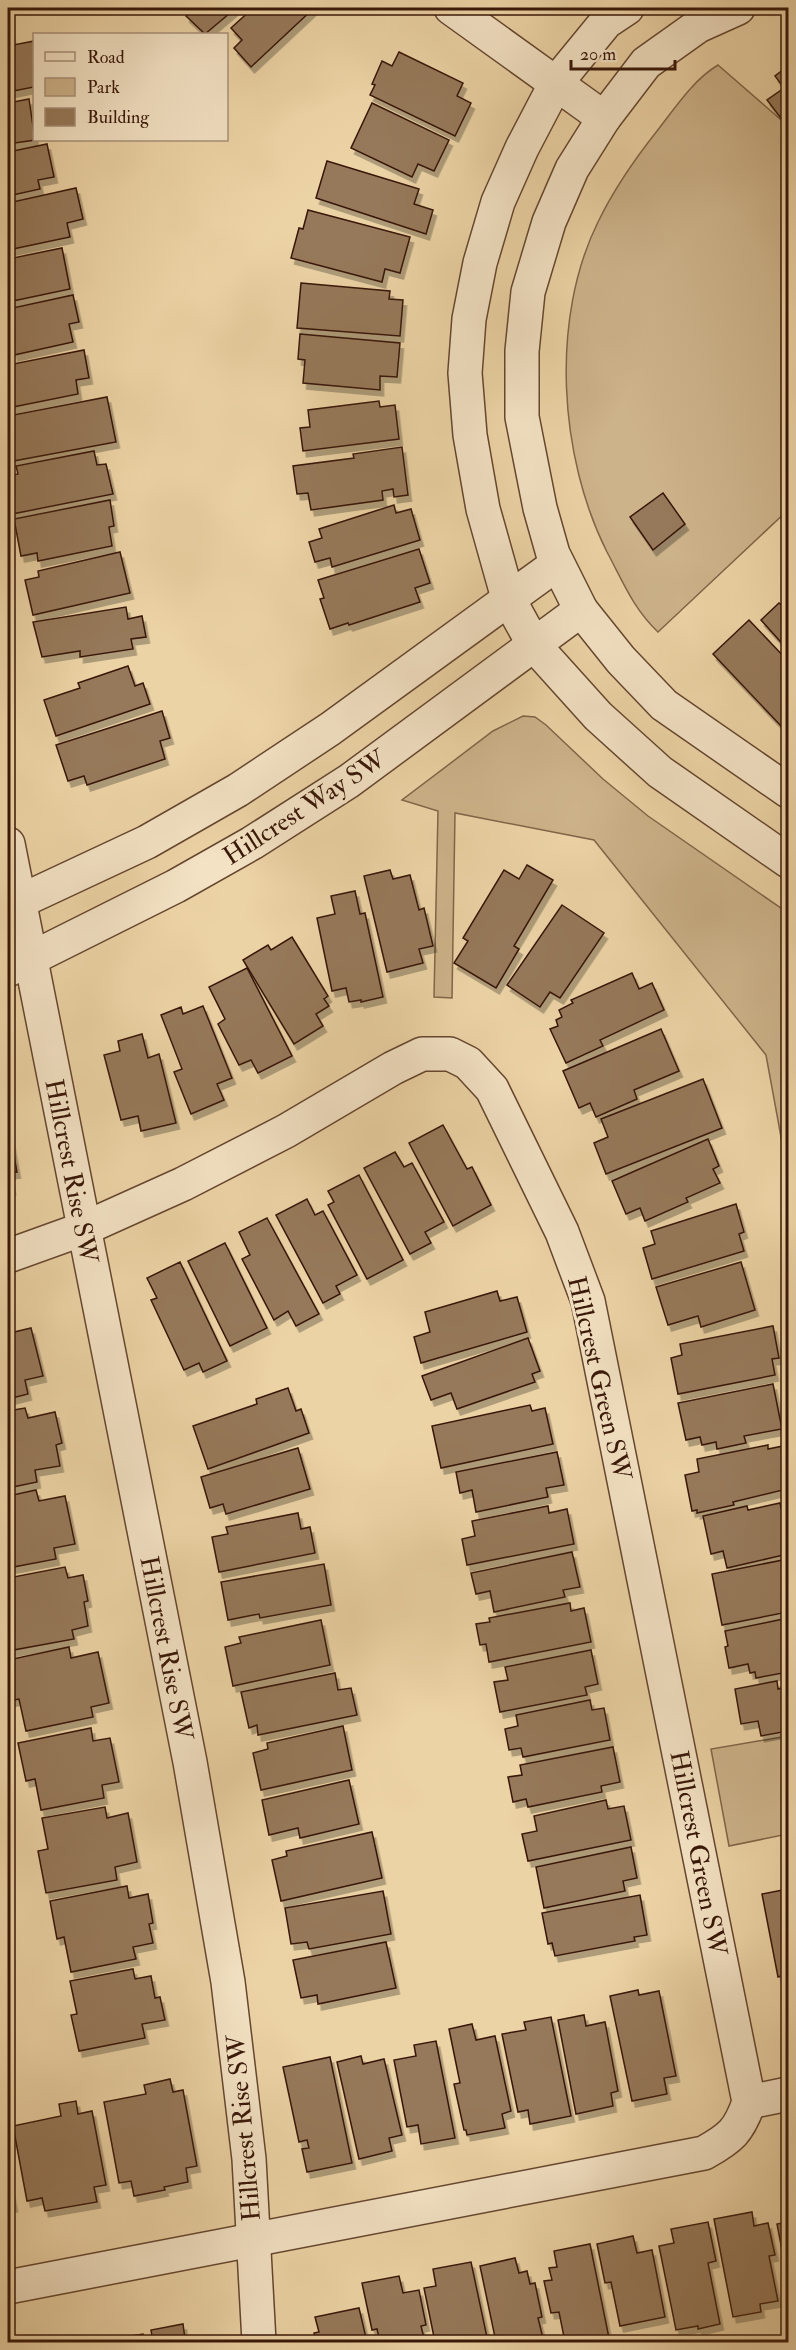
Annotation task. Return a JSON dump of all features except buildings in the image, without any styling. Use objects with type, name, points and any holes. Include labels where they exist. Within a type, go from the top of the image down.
[{"type":"street","points":[[451,8],[604,118]]},
{"type":"street","points":[[738,8],[698,26],[646,63],[604,118],[572,169],[549,222],[528,292],[522,351],[522,417],[540,508],[556,564],[581,610],[621,660],[664,705],[789,791]]},
{"type":"street","points":[[616,15],[556,83],[522,148],[498,202],[480,263],[468,330],[465,374],[470,435],[483,509],[508,598],[534,645],[598,716],[660,772],[784,851]]},
{"type":"street","name":"Hillcrest Way SW","points":[[13,904],[147,842],[238,790],[330,729],[556,564]]},
{"type":"street","name":"Hillcrest Way SW","points":[[19,965],[176,886],[252,843],[350,782],[581,610]]},
{"type":"street","name":"Hillcrest Rise SW","points":[[8,844],[19,965],[83,1229],[190,1762],[228,1982],[249,2159],[259,2343]]},
{"type":"street","name":"Hillcrest Green SW","points":[[8,1256],[83,1229],[183,1184],[286,1131],[393,1068],[422,1054],[450,1054],[468,1063],[492,1089],[562,1232],[588,1301],[749,2102]]},
{"type":"street","points":[[8,2287],[704,2153],[729,2139],[742,2123],[749,2102],[789,2094]]},
{"type":"green space","points":[[718,65],[788,126],[788,510],[658,632],[629,594],[591,515],[570,431],[566,388],[567,344],[572,301],[583,260],[604,210],[632,164],[692,86]]},
{"type":"green space","points":[[523,716],[535,717],[546,725],[603,779],[648,816],[788,913],[788,1175],[766,1055],[594,840],[455,813],[452,998],[434,997],[438,811],[402,800],[493,731]]},
{"type":"green space","points":[[788,1736],[788,1834],[729,1846],[711,1749]]}]
